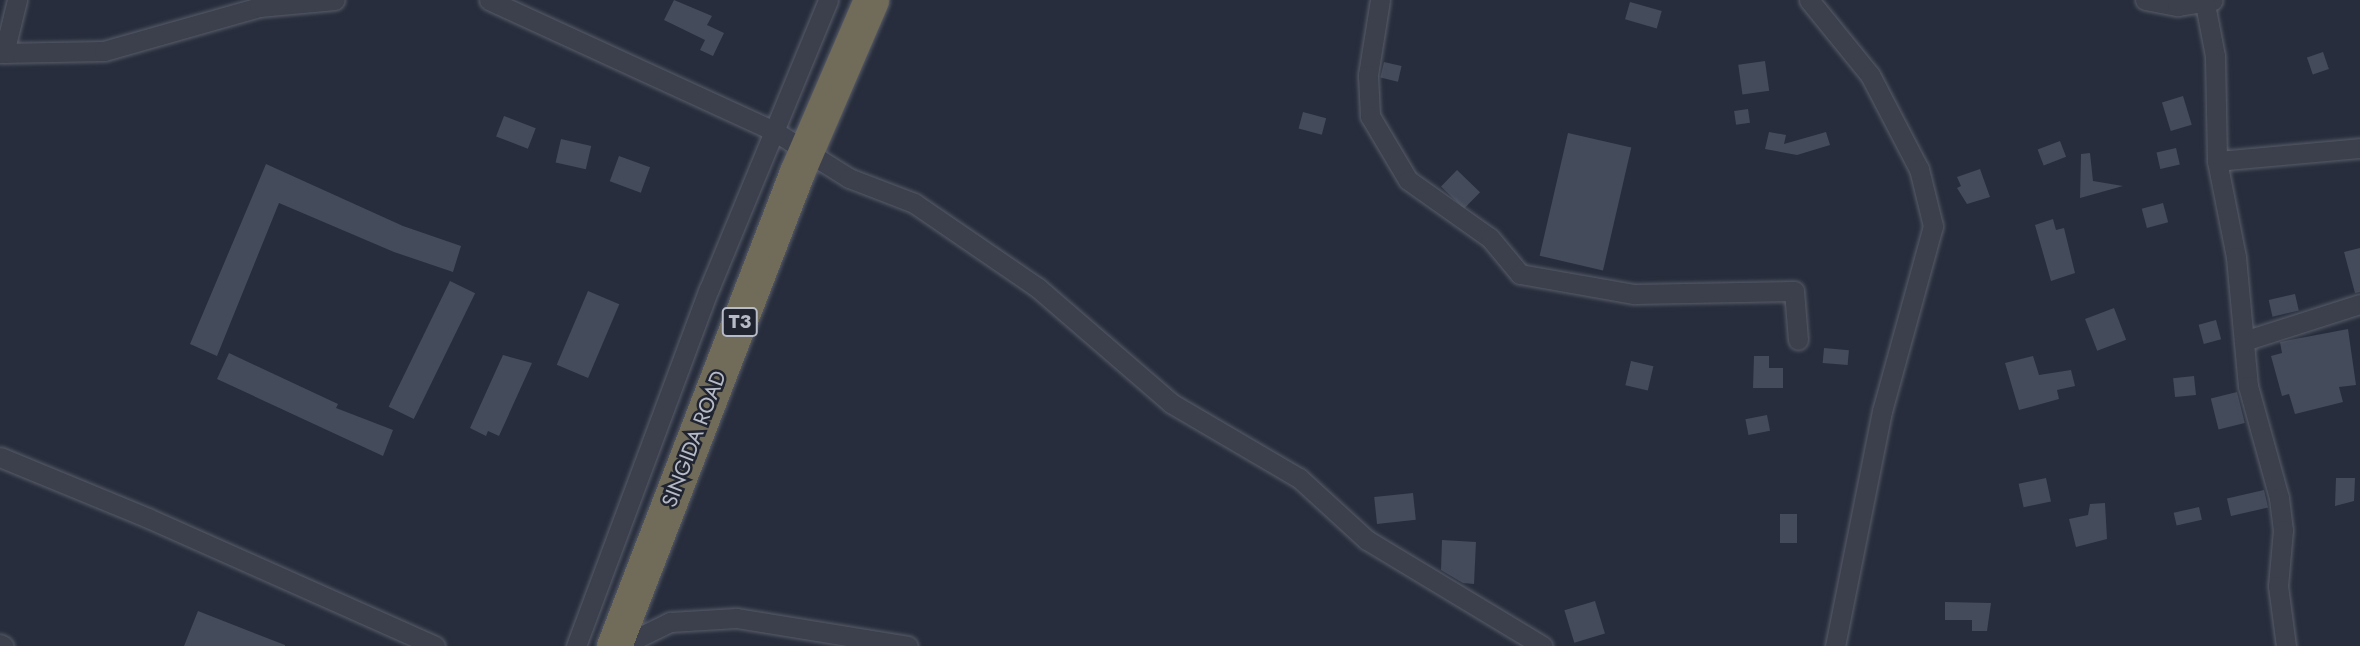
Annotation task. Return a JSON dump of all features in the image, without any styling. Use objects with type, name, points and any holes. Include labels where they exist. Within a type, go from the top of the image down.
[{"type":"highway","name":"SINGIDA ROAD","points":[[614,646],[807,149],[871,0]]},
{"type":"street","points":[[17,0],[2,53],[104,51],[259,7],[335,0]]},
{"type":"street","points":[[489,0],[512,4],[774,131],[807,149],[849,178],[914,203],[993,255],[1171,403],[1299,478],[1367,540],[1543,646]]},
{"type":"street","points":[[576,646],[709,289],[828,0]]},
{"type":"street","points":[[1380,0],[1368,75],[1370,116],[1408,180],[1490,238],[1520,274],[1634,294],[1794,291],[1798,340]]},
{"type":"street","points":[[1809,0],[1870,75],[1919,169],[1933,226],[1882,411],[1835,646]]},
{"type":"street","points":[[2145,0],[2177,6],[2209,2],[2215,55],[2217,162],[2236,257],[2248,386],[2280,498],[2283,530],[2278,586],[2286,646]]},
{"type":"street","points":[[2217,162],[2360,148]]},
{"type":"street","points":[[2244,341],[2360,304]]},
{"type":"street","points":[[0,457],[148,518],[435,646]]},
{"type":"street","points":[[621,646],[670,622],[725,618],[908,646]]},
{"type":"building","points":[[674,0],[712,16],[707,25],[724,33],[713,56],[700,50],[705,40],[664,20]]},
{"type":"building","points":[[1630,2],[1662,11],[1657,28],[1625,19]]},
{"type":"building","points":[[2323,52],[2329,69],[2313,75],[2307,58]]},
{"type":"building","points":[[1765,61],[1769,91],[1742,94],[1738,65]]},
{"type":"building","points":[[1384,62],[1402,66],[1398,82],[1380,78]]},
{"type":"building","points":[[2183,96],[2192,125],[2171,131],[2162,102]]},
{"type":"building","points":[[1748,109],[1750,123],[1736,125],[1734,111]]},
{"type":"building","points":[[1303,112],[1326,118],[1322,135],[1299,128]]},
{"type":"building","points":[[504,116],[536,128],[528,149],[496,137]]},
{"type":"building","points":[[1769,132],[1786,135],[1784,144],[1826,132],[1830,145],[1797,155],[1765,149]]},
{"type":"building","points":[[1568,133],[1631,148],[1603,270],[1540,256]]},
{"type":"building","points":[[561,139],[591,146],[586,169],[556,162]]},
{"type":"building","points":[[2060,141],[2066,157],[2044,165],[2038,150]]},
{"type":"building","points":[[2176,148],[2180,165],[2160,169],[2157,152]]},
{"type":"building","points":[[2090,153],[2093,181],[2123,186],[2080,198],[2081,154]]},
{"type":"building","points":[[619,156],[650,167],[641,193],[610,181]]},
{"type":"building","points":[[266,164],[403,226],[461,246],[453,272],[394,252],[279,203],[217,356],[190,344]]},
{"type":"building","points":[[1980,169],[1990,197],[1967,204],[1957,188],[1961,186],[1957,177]]},
{"type":"building","points":[[1457,170],[1480,192],[1464,209],[1441,187]]},
{"type":"building","points":[[2163,203],[2168,222],[2147,228],[2142,209]]},
{"type":"building","points":[[2053,219],[2056,230],[2064,228],[2075,273],[2051,281],[2035,225]]},
{"type":"building","points":[[2360,248],[2360,292],[2355,293],[2344,252]]},
{"type":"building","points":[[450,281],[475,293],[414,419],[389,407]]},
{"type":"building","points":[[588,291],[619,304],[588,378],[557,365]]},
{"type":"building","points":[[2295,294],[2299,311],[2273,317],[2269,300]]},
{"type":"building","points":[[2114,308],[2126,340],[2097,351],[2085,319]]},
{"type":"building","points":[[2216,320],[2221,339],[2204,344],[2199,325]]},
{"type":"building","points":[[2348,329],[2356,385],[2339,387],[2343,402],[2295,414],[2289,394],[2282,396],[2271,356],[2282,353],[2280,342]]},
{"type":"building","points":[[1824,348],[1849,350],[1848,365],[1823,363]]},
{"type":"building","points":[[229,353],[338,404],[336,408],[393,430],[383,456],[217,379]]},
{"type":"building","points":[[503,355],[532,363],[499,436],[488,431],[486,436],[470,428]]},
{"type":"building","points":[[1754,356],[1769,356],[1769,368],[1783,368],[1783,388],[1753,388]]},
{"type":"building","points":[[2033,356],[2039,375],[2071,370],[2075,386],[2057,390],[2059,399],[2019,410],[2005,363]]},
{"type":"building","points":[[1631,361],[1653,366],[1648,391],[1625,385]]},
{"type":"building","points":[[2194,376],[2196,395],[2175,397],[2173,378]]},
{"type":"building","points":[[2237,392],[2245,423],[2219,430],[2211,399]]},
{"type":"building","points":[[1767,415],[1770,431],[1748,435],[1745,419]]},
{"type":"building","points":[[2046,478],[2051,501],[2024,507],[2019,484]]},
{"type":"building","points":[[2336,478],[2355,478],[2354,501],[2335,506]]},
{"type":"building","points":[[2264,490],[2268,508],[2231,516],[2227,499]]},
{"type":"building","points":[[1413,493],[1416,520],[1377,524],[1374,497]]},
{"type":"building","points":[[2105,503],[2107,539],[2076,547],[2069,519],[2088,515],[2090,504]]},
{"type":"building","points":[[2199,507],[2202,520],[2177,526],[2174,513]]},
{"type":"building","points":[[1780,514],[1797,514],[1797,543],[1780,543]]},
{"type":"building","points":[[1442,540],[1476,542],[1474,584],[1463,583],[1441,570]]},
{"type":"building","points":[[1595,601],[1605,634],[1574,643],[1564,610]]},
{"type":"building","points":[[1945,602],[1991,603],[1987,631],[1972,631],[1972,620],[1945,620]]},
{"type":"building","points":[[198,611],[285,645],[285,646],[184,646]]}]
